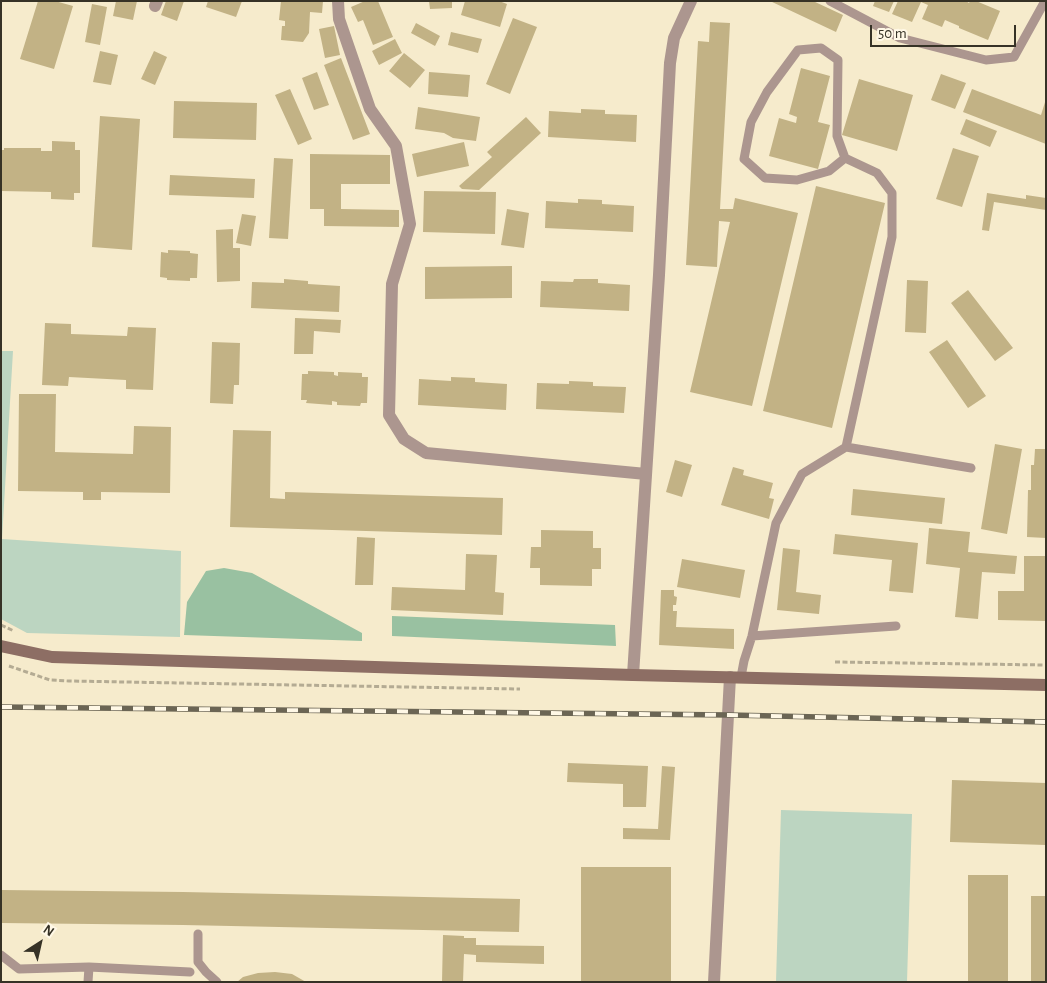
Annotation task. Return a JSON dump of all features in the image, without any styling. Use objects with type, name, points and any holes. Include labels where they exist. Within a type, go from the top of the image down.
[{"type":"main road","points":[[1,646],[52,657],[1046,684]]},
{"type":"street","points":[[338,1],[339,19],[370,109],[396,146],[410,224],[392,284],[391,312],[389,415],[404,440],[426,453],[646,474]]},
{"type":"street","points":[[633,674],[659,276],[670,63],[674,38],[690,1]]},
{"type":"street","points":[[714,982],[736,677]]},
{"type":"lane","points":[[830,1],[900,38],[986,60],[1014,57],[1045,1]]},
{"type":"lane","points":[[845,158],[829,171],[797,180],[765,178],[744,159],[751,122],[767,92],[798,50],[821,48],[838,60],[837,136],[845,158],[877,172],[892,193],[892,237],[846,447]]},
{"type":"lane","points":[[736,677],[744,661],[752,636],[776,523],[802,474],[846,447],[971,468]]},
{"type":"lane","points":[[752,636],[896,626]]},
{"type":"lane","points":[[1,955],[19,969],[89,967],[190,977],[198,962],[198,934]]},
{"type":"lane","points":[[198,962],[217,982]]},
{"type":"lane","points":[[88,982],[89,967]]},
{"type":"green space","points":[[1,351],[13,351],[2,539],[181,551],[180,637],[27,633],[1,619]]},
{"type":"green space","points":[[224,568],[252,573],[362,633],[362,641],[184,635],[187,602],[206,571]]},
{"type":"green space","points":[[392,616],[615,625],[616,646],[392,636]]},
{"type":"green space","points":[[781,810],[912,814],[907,982],[776,982]]},
{"type":"building","points":[[38,1],[55,1],[73,6],[54,69],[20,59]]},
{"type":"building","points":[[116,1],[137,1],[133,20],[113,16]]},
{"type":"building","points":[[166,1],[184,1],[177,21],[161,15]]},
{"type":"building","points":[[208,1],[242,1],[236,17],[206,7]]},
{"type":"building","points":[[281,1],[323,1],[322,13],[310,12],[309,33],[303,42],[281,40],[282,26],[285,26],[285,21],[279,20]]},
{"type":"building","points":[[365,1],[378,1],[393,37],[373,45],[363,20],[358,22],[351,7]]},
{"type":"building","points":[[429,1],[452,1],[452,8],[430,9]]},
{"type":"building","points":[[465,1],[499,1],[507,4],[500,27],[461,15]]},
{"type":"building","points":[[770,1],[813,1],[843,15],[836,32]]},
{"type":"building","points":[[875,1],[894,1],[889,12],[873,6]]},
{"type":"building","points":[[898,1],[966,1],[969,3],[970,1],[976,1],[1000,11],[988,40],[945,20],[942,27],[922,19],[928,5],[921,2],[912,22],[892,14]]},
{"type":"building","points":[[92,4],[107,7],[100,45],[85,42]]},
{"type":"building","points":[[513,18],[537,27],[510,94],[486,84]]},
{"type":"building","points":[[710,22],[730,23],[720,209],[733,209],[735,198],[798,213],[752,406],[690,392],[730,222],[719,221],[717,267],[686,265],[698,41],[709,42]]},
{"type":"building","points":[[416,23],[440,36],[435,46],[411,33]]},
{"type":"building","points":[[334,26],[340,55],[325,58],[319,29]]},
{"type":"building","points":[[451,32],[482,39],[478,53],[448,45]]},
{"type":"building","points":[[395,39],[402,53],[379,65],[372,51]]},
{"type":"building","points":[[100,51],[118,55],[111,85],[93,82]]},
{"type":"building","points":[[154,51],[167,57],[155,85],[141,79]]},
{"type":"building","points":[[404,53],[425,70],[410,88],[389,71]]},
{"type":"building","points":[[341,58],[370,134],[353,140],[324,65]]},
{"type":"building","points":[[801,68],[830,76],[818,122],[830,125],[818,169],[769,156],[779,118],[796,123],[797,117],[789,114]]},
{"type":"building","points":[[317,72],[329,105],[314,110],[302,78]]},
{"type":"building","points":[[429,72],[470,75],[468,97],[428,94]]},
{"type":"building","points":[[941,74],[966,83],[955,109],[931,100]]},
{"type":"building","points":[[859,79],[913,95],[897,151],[842,135]]},
{"type":"building","points":[[290,89],[312,139],[298,145],[275,95]]},
{"type":"building","points":[[972,89],[1041,115],[1046,99],[1046,144],[963,112]]},
{"type":"building","points":[[174,101],[257,103],[256,140],[173,138]]},
{"type":"building","points":[[418,107],[480,117],[476,141],[453,138],[444,133],[415,129]]},
{"type":"building","points":[[581,109],[605,110],[605,114],[637,115],[636,142],[548,137],[549,111],[581,113]]},
{"type":"building","points":[[100,116],[140,119],[132,250],[92,247]]},
{"type":"building","points":[[526,117],[541,133],[479,190],[462,189],[459,186],[492,157],[487,152]]},
{"type":"building","points":[[966,119],[997,131],[990,147],[960,134]]},
{"type":"building","points":[[52,141],[75,142],[75,150],[80,150],[80,193],[74,193],[74,200],[51,199],[51,192],[1,191],[1,150],[4,150],[4,148],[41,148],[41,151],[52,151]]},
{"type":"building","points":[[464,142],[469,166],[417,177],[412,154]]},
{"type":"building","points":[[953,148],[979,156],[962,207],[936,199]]},
{"type":"building","points":[[310,154],[390,155],[390,184],[341,184],[341,209],[399,210],[399,227],[324,226],[324,209],[310,209]]},
{"type":"building","points":[[274,158],[293,159],[288,239],[269,238]]},
{"type":"building","points":[[170,175],[255,179],[254,198],[169,195]]},
{"type":"building","points":[[816,186],[885,203],[832,428],[763,411]]},
{"type":"building","points":[[424,191],[496,192],[495,234],[423,232]]},
{"type":"building","points":[[987,193],[1026,199],[1026,195],[1046,198],[1046,210],[994,202],[989,231],[982,230]]},
{"type":"building","points":[[578,199],[602,200],[602,204],[634,206],[633,232],[545,228],[546,201],[578,203]]},
{"type":"building","points":[[507,209],[529,213],[524,248],[501,245]]},
{"type":"building","points":[[242,214],[256,216],[251,246],[236,243]]},
{"type":"building","points":[[233,229],[233,248],[240,248],[240,281],[217,282],[216,230]]},
{"type":"building","points":[[168,250],[190,251],[190,253],[198,254],[197,278],[190,278],[190,281],[167,280],[167,278],[160,277],[161,252],[168,253]]},
{"type":"building","points":[[512,266],[512,298],[425,299],[425,267]]},
{"type":"building","points":[[284,279],[308,281],[308,284],[340,286],[339,312],[251,308],[252,282],[284,283]]},
{"type":"building","points":[[574,279],[598,279],[598,283],[630,285],[629,311],[540,307],[541,281],[573,282]]},
{"type":"building","points":[[907,280],[928,281],[926,333],[905,332]]},
{"type":"building","points":[[968,290],[1013,348],[995,361],[951,303]]},
{"type":"building","points":[[295,318],[341,320],[340,333],[314,331],[313,354],[294,354]]},
{"type":"building","points":[[45,323],[71,324],[71,334],[127,336],[128,327],[156,328],[153,390],[126,389],[126,380],[69,377],[68,386],[42,385]]},
{"type":"building","points":[[947,340],[986,396],[968,408],[929,352]]},
{"type":"building","points":[[212,342],[240,343],[239,385],[234,385],[233,404],[210,403]]},
{"type":"building","points":[[308,371],[334,372],[334,375],[338,376],[338,372],[362,373],[362,377],[368,377],[367,403],[361,403],[360,406],[337,405],[337,402],[332,401],[332,405],[306,403],[307,400],[301,400],[302,374],[308,374]]},
{"type":"building","points":[[451,377],[475,378],[475,382],[507,384],[506,410],[418,405],[419,379],[451,381]]},
{"type":"building","points":[[569,381],[593,382],[593,386],[626,387],[624,413],[536,409],[537,383],[569,384]]},
{"type":"building","points":[[19,394],[56,394],[55,452],[133,454],[134,426],[171,427],[170,493],[101,492],[101,500],[83,500],[83,492],[18,491]]},
{"type":"building","points":[[233,430],[271,431],[270,498],[285,499],[285,492],[503,498],[502,535],[230,527]]},
{"type":"building","points":[[995,444],[1022,449],[1007,534],[981,529]]},
{"type":"building","points":[[1035,449],[1046,449],[1046,538],[1027,537],[1028,490],[1031,490],[1031,465],[1034,465]]},
{"type":"building","points":[[675,460],[692,465],[682,497],[666,492]]},
{"type":"building","points":[[733,467],[744,470],[743,475],[773,483],[769,498],[774,499],[769,519],[721,505]]},
{"type":"building","points":[[853,489],[945,498],[942,524],[851,515]]},
{"type":"building","points":[[929,528],[970,532],[968,552],[1017,556],[1015,574],[982,572],[978,619],[955,617],[960,568],[926,564]]},
{"type":"building","points":[[541,530],[593,531],[593,548],[601,548],[601,569],[592,569],[592,586],[540,585],[540,568],[530,568],[531,547],[541,547]]},
{"type":"building","points":[[835,534],[918,543],[913,593],[889,591],[892,560],[833,554]]},
{"type":"building","points":[[357,537],[375,538],[373,585],[355,585]]},
{"type":"building","points":[[783,548],[800,550],[796,592],[821,595],[819,614],[777,610]]},
{"type":"building","points":[[466,554],[497,555],[495,592],[504,593],[503,615],[391,610],[392,587],[465,590]]},
{"type":"building","points":[[1024,556],[1046,556],[1046,621],[998,620],[998,591],[1024,591]]},
{"type":"building","points":[[682,559],[745,570],[740,598],[677,587]]},
{"type":"building","points":[[661,590],[674,590],[674,596],[677,597],[676,605],[673,605],[673,611],[677,611],[676,627],[734,629],[734,649],[659,645]]},
{"type":"building","points":[[568,763],[648,766],[646,807],[623,807],[623,784],[567,782]]},
{"type":"building","points":[[662,766],[675,767],[670,840],[623,839],[623,828],[658,829]]},
{"type":"building","points":[[952,780],[1046,783],[1046,845],[950,842]]},
{"type":"building","points":[[581,867],[671,867],[671,982],[581,982]]},
{"type":"building","points":[[968,875],[1008,875],[1008,982],[968,982]]},
{"type":"building","points":[[1,890],[520,899],[519,932],[1,923]]},
{"type":"building","points":[[1031,896],[1046,896],[1046,982],[1031,982]]},
{"type":"building","points":[[443,935],[476,938],[476,945],[544,946],[544,964],[476,962],[476,955],[464,954],[463,982],[442,982]]},
{"type":"building","points":[[258,973],[292,974],[306,982],[237,982],[243,977]]},
{"type":"railway","points":[[1,707],[729,715],[1046,722]]}]
